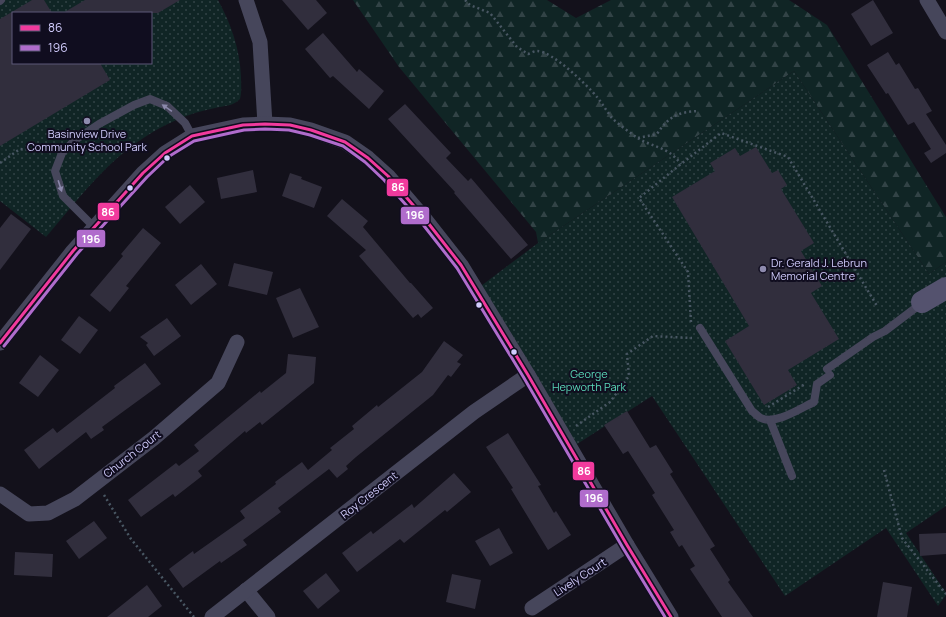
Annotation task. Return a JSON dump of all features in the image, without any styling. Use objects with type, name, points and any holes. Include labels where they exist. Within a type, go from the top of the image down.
[{"type":"street","points":[[246,0],[260,42],[265,124]]},
{"type":"street","points":[[927,0],[946,32]]},
{"type":"street","points":[[0,343],[73,251],[142,173],[165,153],[192,136],[242,125],[265,124],[290,125],[311,130],[345,142],[368,158],[388,176],[425,219],[461,265],[671,617]]},
{"type":"street","points":[[922,302],[946,288]]},
{"type":"street","name":"Church Court","points":[[0,494],[29,514],[48,514],[75,499],[154,438],[218,383],[237,342]]},
{"type":"street","name":"Roy Crescent","points":[[212,617],[474,412],[528,375]]},
{"type":"street","name":"Lively Court","points":[[532,608],[627,545]]},
{"type":"street","points":[[246,590],[268,617]]},
{"type":"lane","points":[[94,227],[63,196],[55,171],[62,153],[75,140],[99,124],[134,105],[150,100],[167,106],[185,123],[192,136]]},
{"type":"lane","points":[[700,328],[752,411],[761,418],[770,420],[779,418],[814,402],[817,384],[828,372],[922,302]]},
{"type":"lane","points":[[770,420],[792,476]]},
{"type":"path","points":[[465,0],[470,5],[490,13],[513,42],[523,51],[528,54],[536,50],[553,57],[596,95],[612,118],[637,138],[670,152],[681,164]]},
{"type":"path","points":[[637,138],[657,134],[662,126],[673,116],[684,112],[699,111]]},
{"type":"path","points":[[691,324],[688,272],[639,198],[721,133],[788,157],[877,306]]},
{"type":"path","points":[[0,162],[20,149],[62,153]]},
{"type":"path","points":[[692,331],[692,338]]},
{"type":"path","points":[[563,435],[610,402],[629,376],[628,354],[653,336],[706,339]]},
{"type":"path","points":[[884,470],[902,538],[946,594]]},
{"type":"path","points":[[96,482],[131,539],[194,617]]},
{"type":"green space","name":"Basinview Drive Community School Park","points":[[0,0],[218,0],[227,18],[237,47],[241,77],[240,99],[235,103],[186,116],[159,129],[129,148],[103,171],[46,237],[0,201]]},
{"type":"green space","points":[[353,0],[547,0],[576,18],[611,0],[789,0],[827,25],[946,217],[946,262],[929,274],[794,71],[538,243],[536,232],[399,67]]},
{"type":"green space","name":"George Hepworth Park","points":[[794,71],[929,274],[946,262],[946,506],[906,533],[946,593],[938,606],[886,528],[785,596],[652,396],[574,446],[477,289],[538,243]]},
{"type":"building","points":[[32,0],[44,0],[51,12],[12,12],[12,64],[101,64],[110,80],[0,146],[0,19]]},
{"type":"building","points":[[85,0],[180,0],[158,13],[65,12]]},
{"type":"building","points":[[282,0],[316,0],[327,13],[308,30]]},
{"type":"building","points":[[873,0],[893,33],[871,46],[851,14]]},
{"type":"building","points":[[323,33],[357,72],[359,69],[384,91],[369,109],[333,76],[330,78],[305,49]]},
{"type":"building","points":[[888,52],[896,65],[899,63],[915,89],[918,88],[932,111],[926,114],[946,145],[946,153],[931,163],[924,153],[931,149],[914,122],[908,125],[888,93],[886,94],[867,65]]},
{"type":"building","points":[[405,104],[451,153],[446,158],[468,181],[471,178],[528,245],[511,259],[454,193],[455,192],[388,119]]},
{"type":"building","name":"Dr. Gerald J. Lebrun Memorial Centre","points":[[756,147],[772,173],[778,170],[787,185],[781,189],[814,243],[801,251],[822,286],[811,293],[839,339],[788,370],[797,385],[764,405],[725,341],[749,326],[672,197],[715,171],[710,163],[735,148],[740,156]]},
{"type":"building","points":[[253,170],[257,192],[221,199],[217,178]]},
{"type":"building","points":[[290,173],[322,187],[314,208],[282,196]]},
{"type":"building","points":[[190,185],[205,202],[180,224],[165,207]]},
{"type":"building","points":[[342,199],[368,221],[363,227],[433,308],[421,318],[418,314],[413,318],[359,256],[366,250],[327,216]]},
{"type":"building","points":[[11,214],[31,229],[0,270],[0,228]]},
{"type":"building","points":[[143,228],[161,243],[126,286],[129,288],[110,312],[90,295],[123,256],[121,254]]},
{"type":"building","points":[[234,263],[273,272],[267,295],[228,286]]},
{"type":"building","points":[[201,264],[217,284],[191,305],[175,285]]},
{"type":"building","points":[[300,288],[319,327],[293,338],[276,298]]},
{"type":"building","points":[[79,316],[98,330],[80,354],[61,340]]},
{"type":"building","points":[[167,318],[181,336],[154,356],[146,345],[148,343],[140,337]]},
{"type":"building","points":[[444,341],[463,355],[457,362],[461,364],[451,377],[448,375],[433,395],[356,457],[346,466],[348,469],[337,478],[329,469],[278,508],[281,512],[243,540],[247,545],[221,563],[220,561],[183,588],[169,569],[193,551],[194,554],[245,518],[240,511],[302,462],[308,470],[332,450],[330,448],[354,429],[352,426],[377,405],[378,407],[422,372]]},
{"type":"building","points":[[288,354],[316,357],[314,383],[262,425],[260,422],[246,433],[245,431],[198,471],[202,476],[175,497],[173,494],[141,517],[128,500],[176,463],[179,466],[199,451],[194,445],[260,391],[261,393],[286,373]]},
{"type":"building","points":[[40,355],[59,370],[38,397],[19,383]]},
{"type":"building","points":[[145,363],[161,384],[102,427],[104,430],[91,439],[86,432],[39,469],[24,450],[53,428],[57,433],[115,388],[114,386]]},
{"type":"building","points":[[627,411],[650,448],[656,445],[673,472],[670,474],[715,546],[710,549],[730,580],[728,582],[753,617],[722,617],[690,569],[695,566],[682,545],[679,547],[670,532],[674,530],[652,495],[655,493],[628,451],[623,454],[604,425]]},
{"type":"building","points":[[508,433],[541,485],[538,486],[554,513],[556,511],[571,535],[548,550],[511,489],[513,488],[486,447]]},
{"type":"building","points":[[454,473],[471,492],[447,512],[445,510],[404,543],[400,539],[357,572],[342,553],[371,531],[373,534],[412,504],[414,508]]},
{"type":"building","points":[[94,521],[107,538],[79,559],[66,541]]},
{"type":"building","points":[[499,528],[513,553],[490,566],[475,541]]},
{"type":"building","points":[[946,533],[946,554],[920,556],[919,534]]},
{"type":"building","points":[[15,552],[53,554],[52,577],[14,575]]},
{"type":"building","points":[[326,573],[340,591],[318,609],[303,591]]},
{"type":"building","points":[[452,574],[481,580],[475,609],[446,602]]},
{"type":"building","points":[[883,582],[912,587],[907,617],[877,617]]},
{"type":"building","points":[[147,585],[162,606],[148,617],[107,617]]},
{"type":"transit line","name":"86","points":[[0,343],[73,251],[143,173],[165,153],[192,136],[243,125],[265,124],[290,125],[311,130],[345,142],[368,158],[388,176],[425,219],[461,265],[671,617]]},
{"type":"transit line","name":"196","points":[[4,346],[77,254],[147,177],[168,157],[194,141],[244,130],[265,129],[289,130],[343,146],[365,162],[384,180],[421,222],[457,268],[524,378],[665,617]]},
{"type":"place","name":"Basinview Drive Community School Park","points":[[87,121]]},
{"type":"place","name":"Dr. Gerald J. Lebrun Memorial Centre","points":[[763,269]]}]
